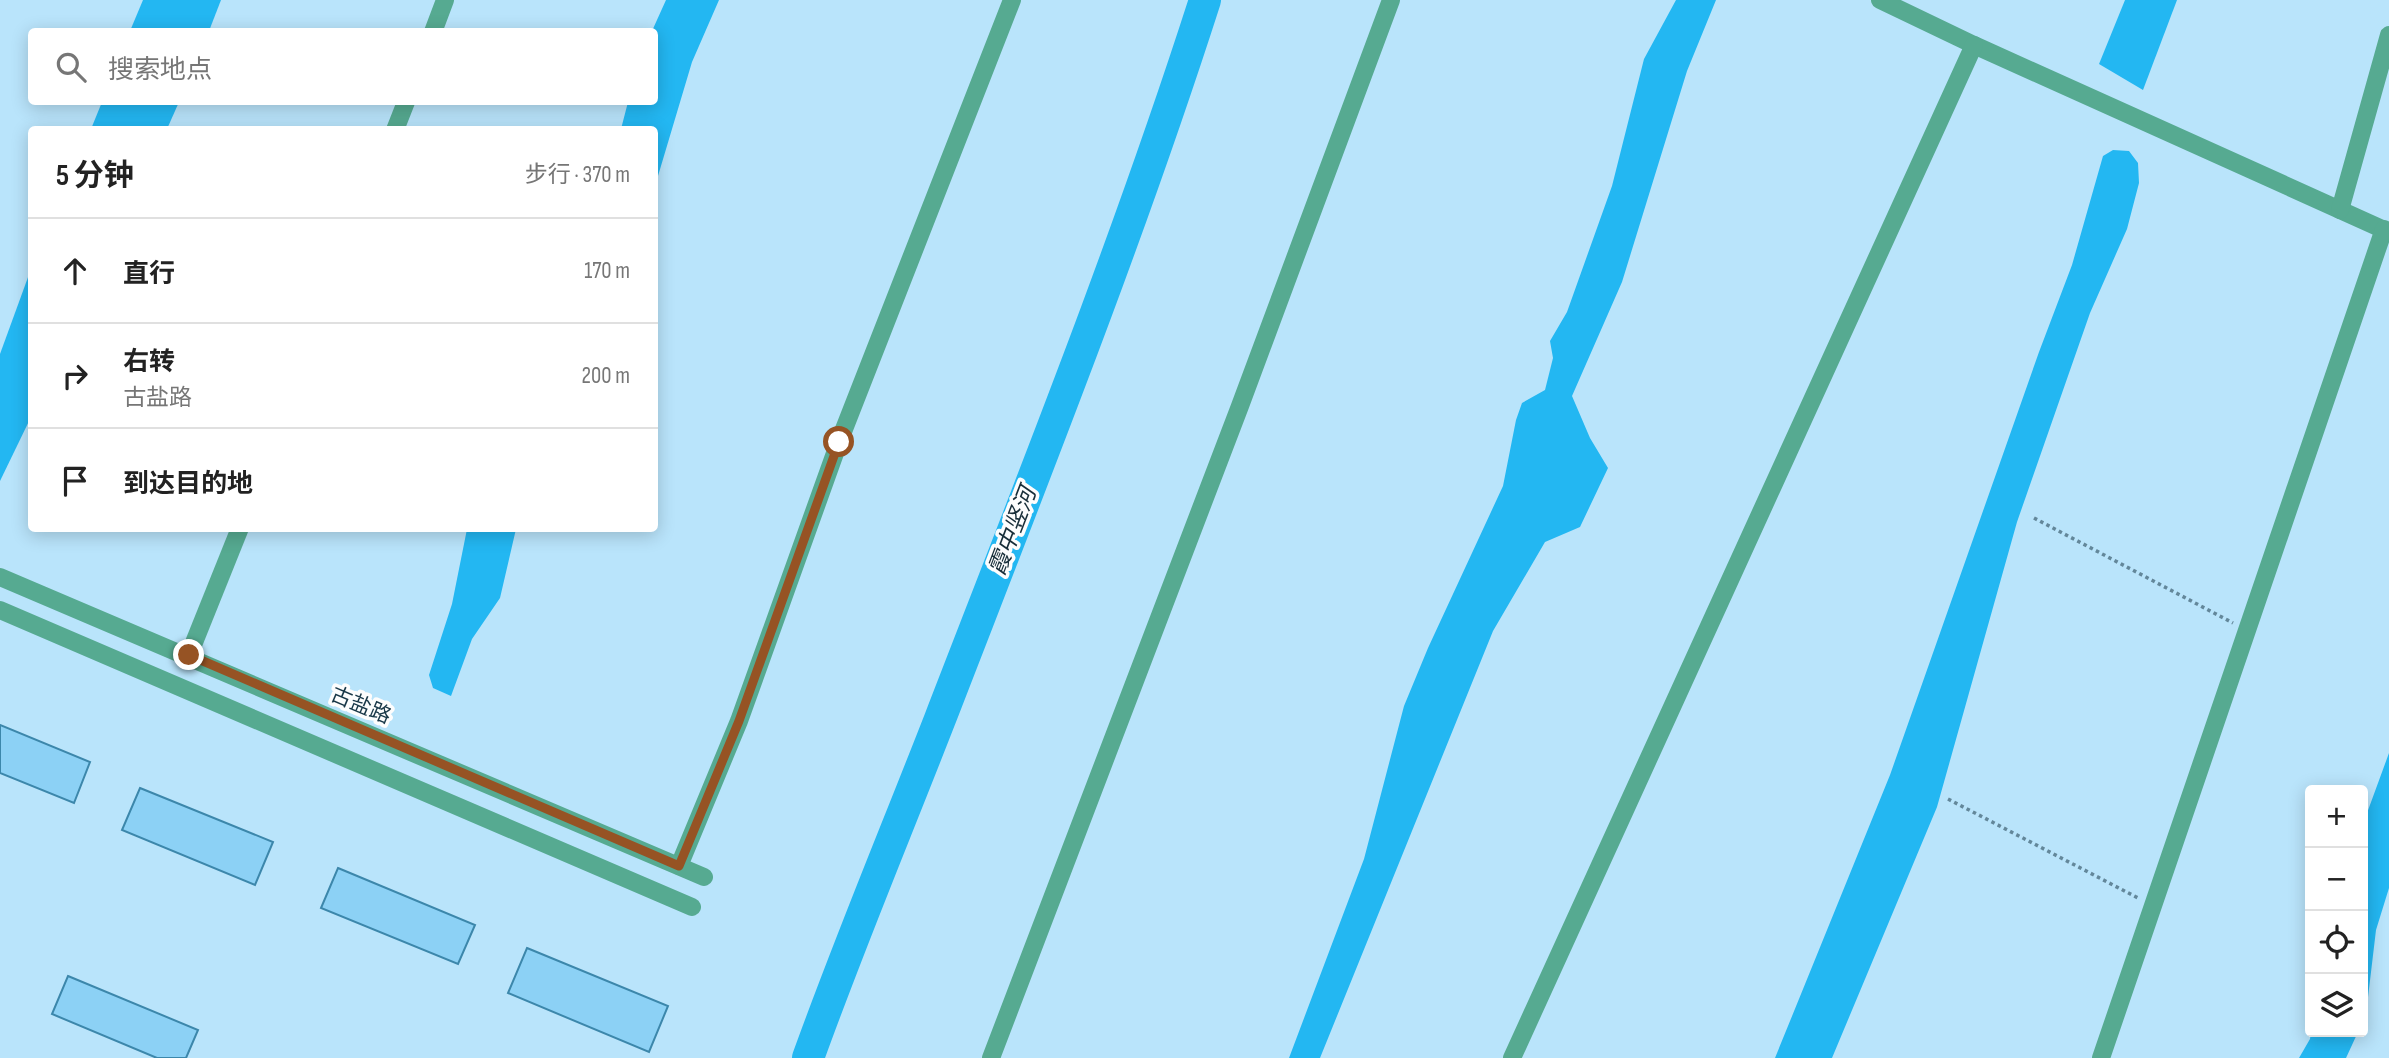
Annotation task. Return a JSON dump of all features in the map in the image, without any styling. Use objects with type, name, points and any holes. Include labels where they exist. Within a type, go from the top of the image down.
[{"type":"street","points":[[434,28],[445,0]]},
{"type":"street","points":[[679,866],[739,721],[839,442],[1012,0]]},
{"type":"street","points":[[992,1058],[1391,0]]},
{"type":"street","points":[[1880,0],[2386,231],[2101,1058]]},
{"type":"street","points":[[2340,210],[2389,35]]},
{"type":"street","points":[[1512,1058],[1975,45]]},
{"type":"street","points":[[397,126],[405,105]]},
{"type":"street","points":[[189,655],[238,532]]},
{"type":"street","name":"古盐路","points":[[0,577],[189,655],[704,877]]},
{"type":"street","points":[[0,610],[692,907]]},
{"type":"path","points":[[2034,518],[2247,630]]},
{"type":"path","points":[[1948,799],[2153,906]]},
{"type":"water","points":[[143,0],[221,0],[210,28],[131,28]]},
{"type":"water","points":[[666,0],[719,0],[692,62],[658,176],[658,126],[622,126],[627,105],[658,105],[658,28],[653,28]]},
{"type":"water","points":[[1676,0],[1716,0],[1687,71],[1622,282],[1572,396],[1590,438],[1608,468],[1580,527],[1545,542],[1493,631],[1320,1058],[1289,1058],[1364,859],[1404,706],[1503,486],[1522,403],[1545,390],[1553,358],[1550,341],[1567,312],[1612,186],[1644,59]]},
{"type":"water","points":[[2125,0],[2177,0],[2143,90],[2099,64]]},
{"type":"water","points":[[101,105],[178,105],[168,126],[92,126]]},
{"type":"water","points":[[2113,150],[2129,151],[2138,163],[2139,183],[2127,229],[2090,313],[2017,522],[1937,807],[1832,1058],[1775,1058],[1890,775],[2072,265],[2103,156]]},
{"type":"water","points":[[28,277],[28,423],[0,481],[0,354]]},
{"type":"water","points":[[466,532],[515,532],[500,598],[472,639],[451,696],[433,688],[429,675],[452,604]]},
{"type":"water","points":[[2389,753],[2389,888],[2376,930],[2368,997],[2368,848],[2368,810]]},
{"type":"water","points":[[2356,1037],[2346,1058],[2299,1058],[2310,1039]]},
{"type":"building","points":[[0,725],[90,762],[74,803],[0,773]]},
{"type":"building","points":[[140,788],[273,842],[255,885],[122,830]]},
{"type":"building","points":[[338,868],[475,925],[458,964],[321,908]]},
{"type":"building","points":[[527,948],[668,1006],[649,1052],[508,993]]},
{"type":"building","points":[[68,976],[198,1030],[186,1058],[157,1058],[52,1014]]},
{"type":"waterway","name":"霞中竖河","points":[[808,1058],[1078,361],[1144,181],[1205,0]]},
{"type":"route","points":[[189,655],[679,866],[739,721],[839,442]]}]
